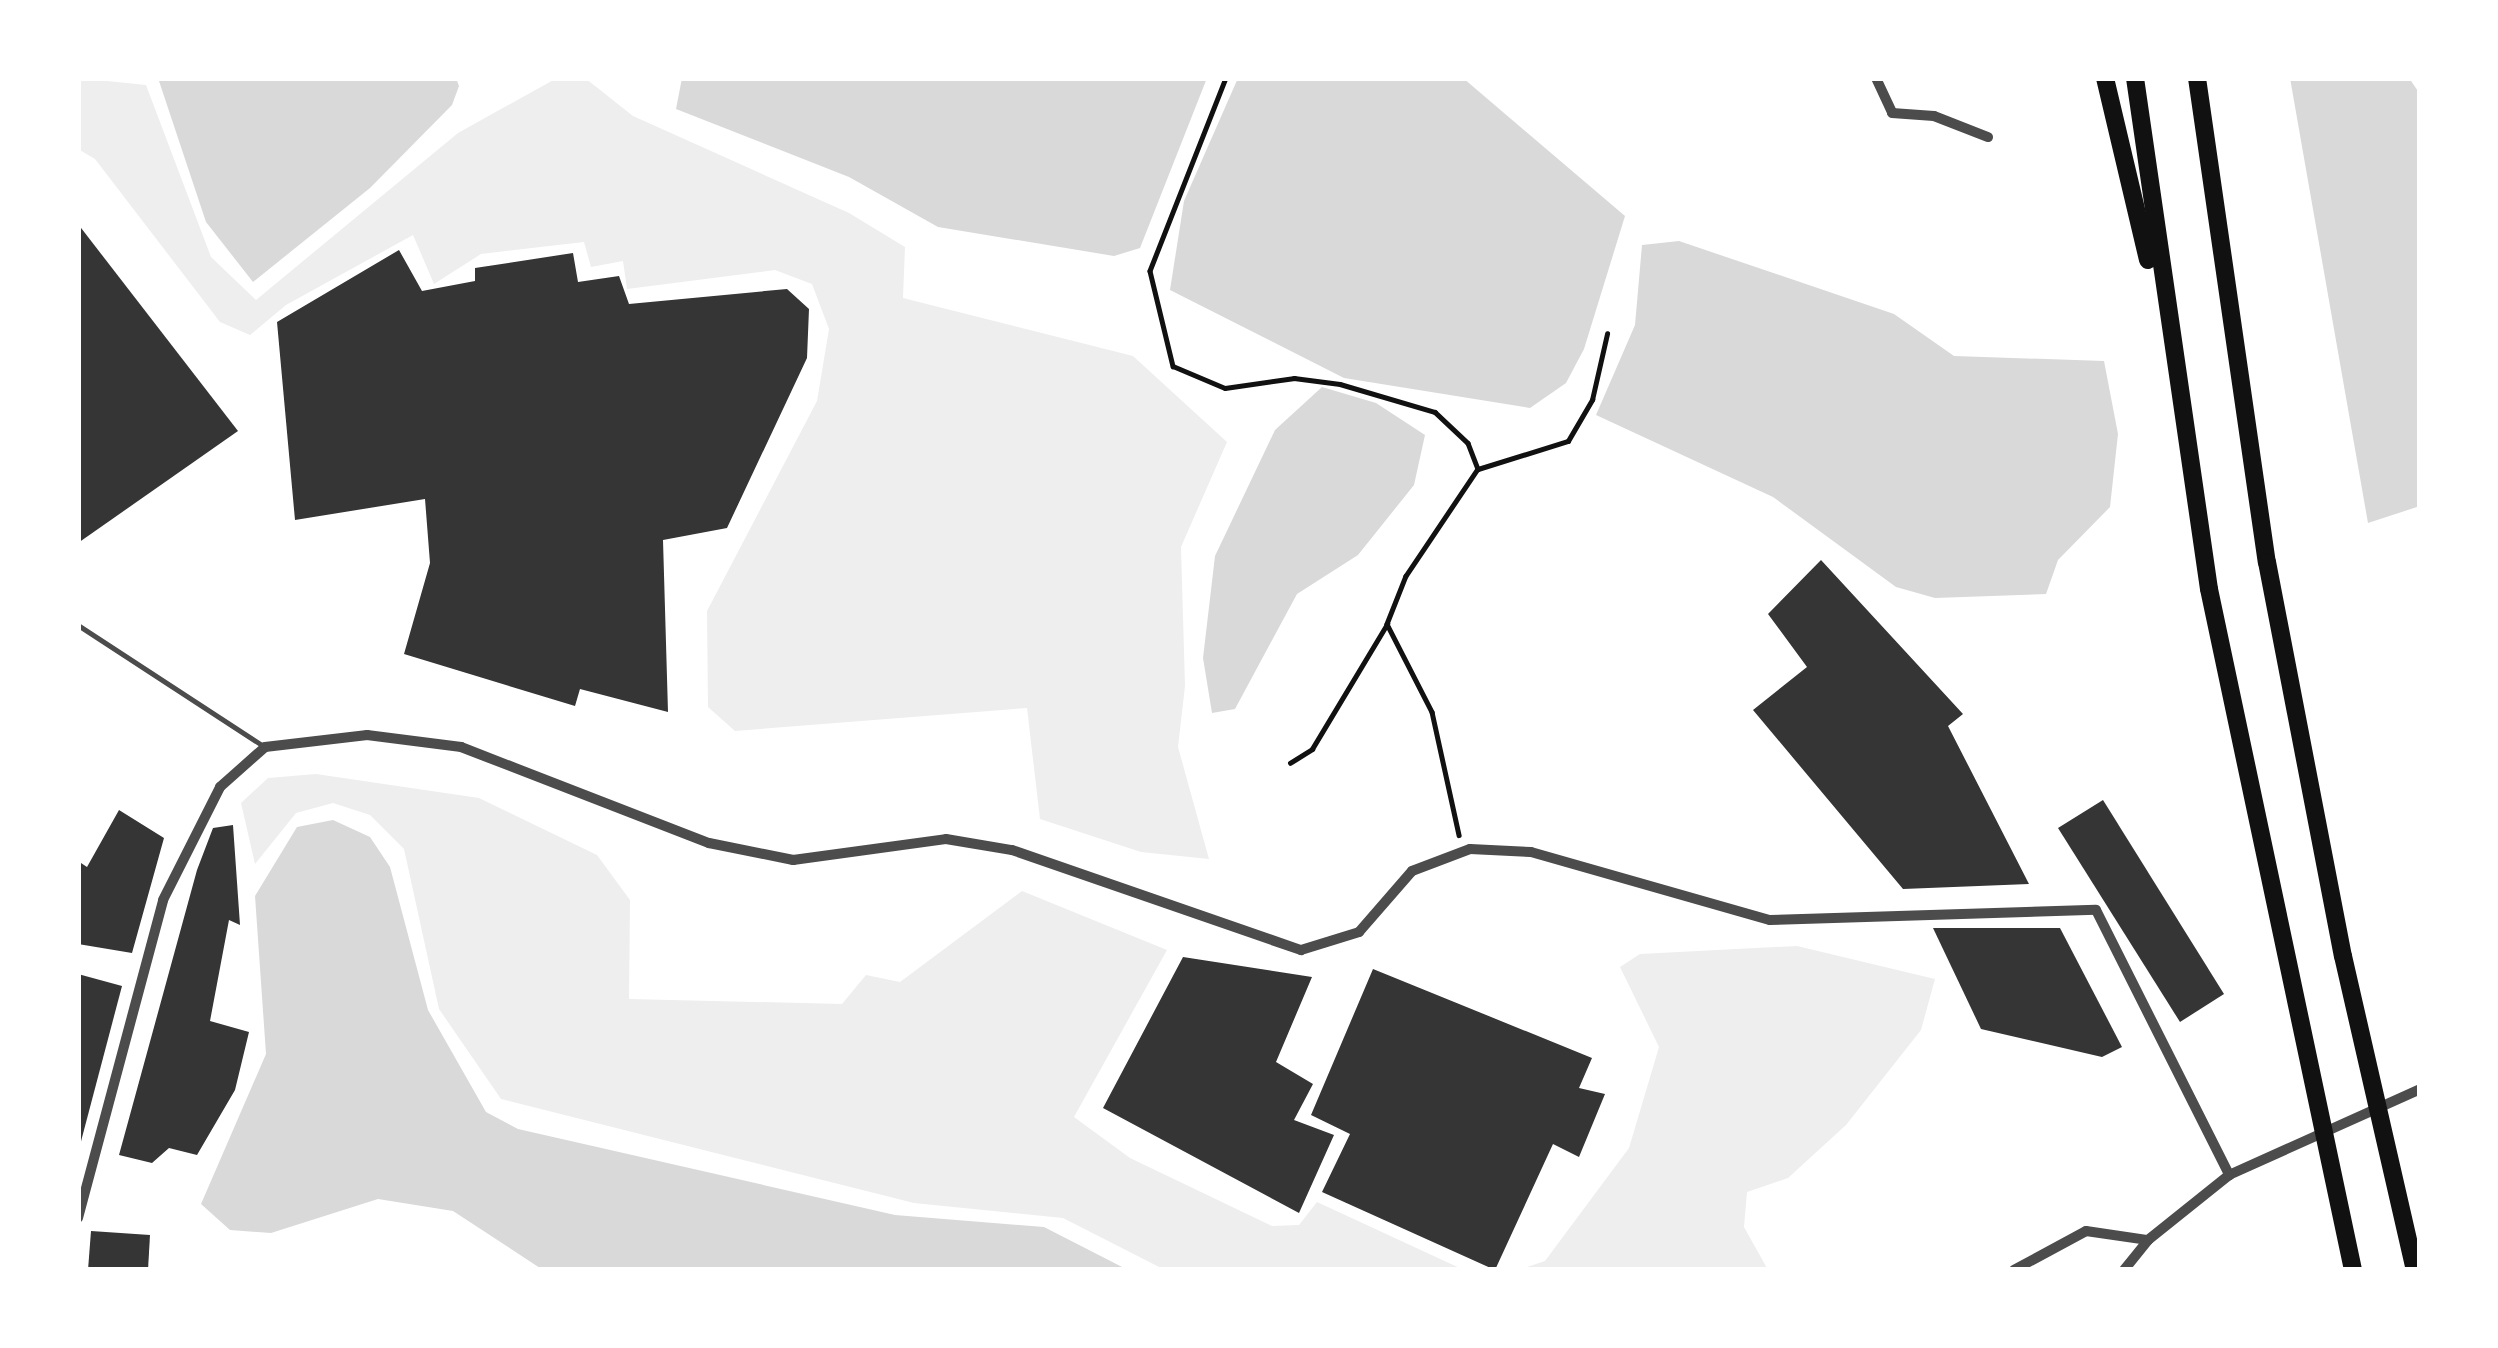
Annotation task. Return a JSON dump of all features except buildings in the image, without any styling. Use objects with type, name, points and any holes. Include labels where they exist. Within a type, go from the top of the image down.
[{"type":"highway","points":[[2104,78],[2171,346]]},
{"type":"highway","points":[[2135,78],[2171,346],[2285,976],[2353,1270]]},
{"type":"highway","points":[[2201,78],[2207,167],[2267,562],[2343,956],[2415,1270]]},
{"type":"street","points":[[1876,78],[1892,113],[1934,116],[1988,137]]},
{"type":"street","points":[[78,1218],[83,1183],[164,900],[220,787],[265,747],[367,735],[461,747],[709,843],[794,860],[946,839],[1012,850],[1301,950],[1359,932],[1412,871],[1462,852],[1531,852],[1770,920],[2096,910],[2229,1175]]},
{"type":"street","points":[[2124,1270],[2148,1240],[2229,1175],[2420,1089]]},
{"type":"street","points":[[2014,1270],[2086,1231],[2148,1240]]},
{"type":"lane","points":[[78,625],[265,747]]},
{"type":"path","points":[[1226,78],[1150,271],[1173,366],[1225,388],[1294,378],[1435,412],[1468,443],[1478,469]]},
{"type":"path","points":[[1290,763],[1312,749],[1387,624],[1406,576],[1478,469],[1568,441],[1592,400],[1606,334]]},
{"type":"path","points":[[1387,624],[1432,712],[1462,852]]},
{"type":"shaded area","points":[[78,78],[146,85],[211,257],[256,300],[458,133],[557,78],[585,78],[633,116],[849,213],[905,247],[903,298],[1133,356],[1227,442],[1181,547],[1185,686],[1178,747],[1209,859],[1141,852],[1040,819],[1027,708],[735,731],[708,707],[707,611],[817,401],[829,329],[812,284],[775,270],[627,289],[623,261],[591,267],[584,242],[481,254],[434,284],[413,235],[286,305],[250,335],[220,322],[95,159],[78,149]]},
{"type":"shaded area","points":[[158,78],[456,78],[459,86],[452,105],[370,188],[253,282],[206,222]]},
{"type":"shaded area","points":[[682,78],[1207,78],[1140,248],[1114,256],[938,227],[849,177],[676,109]]},
{"type":"shaded area","points":[[1238,78],[1463,78],[1625,216],[1584,349],[1566,383],[1530,408],[1344,378],[1170,290],[1184,201]]},
{"type":"shaded area","points":[[2290,78],[2409,78],[2420,94],[2420,506],[2368,523]]},
{"type":"shaded area","points":[[1679,241],[1894,314],[1954,356],[2104,361],[2118,434],[2110,507],[2058,560],[2046,594],[1935,598],[1896,587],[1773,497],[1596,415],[1635,325],[1642,245]]},
{"type":"shaded area","points":[[1322,387],[1376,403],[1425,435],[1414,485],[1358,555],[1297,594],[1235,709],[1212,713],[1203,658],[1215,556],[1275,430]]},
{"type":"shaded area","points":[[316,774],[479,798],[597,855],[630,900],[629,999],[842,1004],[866,975],[900,982],[1022,891],[1167,950],[1074,1117],[1130,1158],[1272,1226],[1299,1225],[1317,1202],[1464,1270],[1165,1270],[1063,1218],[914,1203],[501,1099],[439,1009],[404,849],[370,815],[333,803],[296,813],[255,864],[241,803],[268,778]]},
{"type":"shaded area","points":[[333,820],[370,837],[390,867],[428,1010],[486,1112],[518,1129],[895,1215],[1044,1227],[1128,1270],[543,1270],[453,1211],[378,1199],[271,1233],[230,1230],[201,1204],[266,1054],[255,896],[297,827]]},
{"type":"shaded area","points":[[1797,946],[1935,979],[1921,1030],[1846,1125],[1788,1178],[1747,1192],[1744,1227],[1768,1270],[1518,1270],[1545,1261],[1629,1148],[1659,1047],[1620,967],[1640,954]]}]
